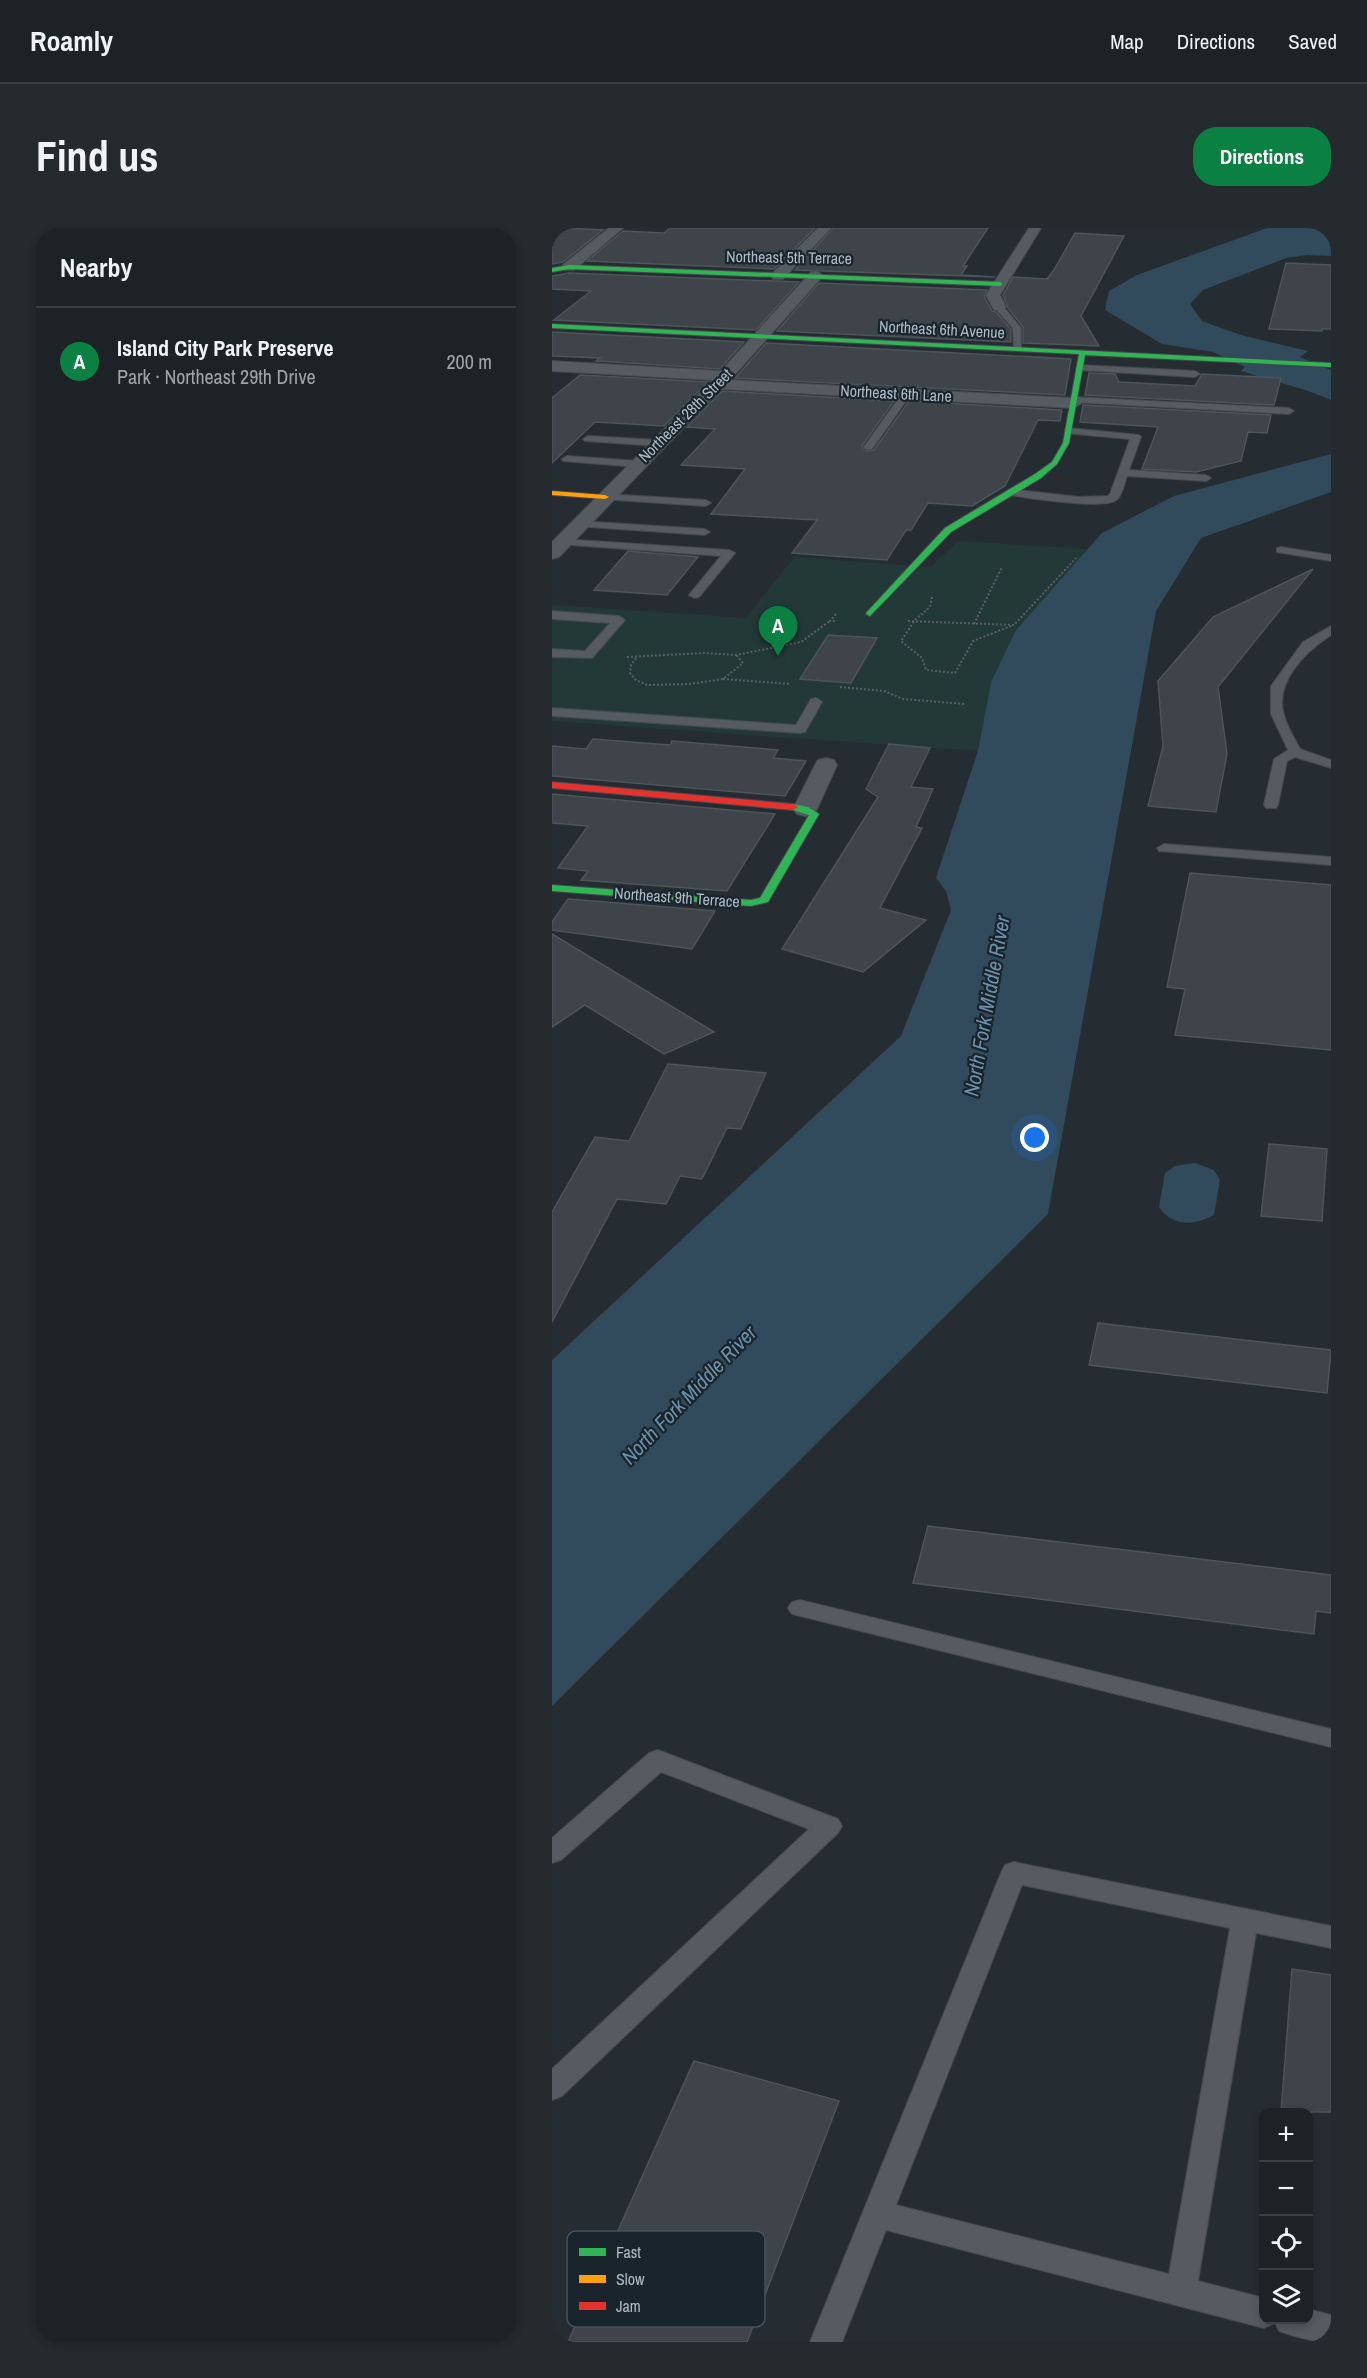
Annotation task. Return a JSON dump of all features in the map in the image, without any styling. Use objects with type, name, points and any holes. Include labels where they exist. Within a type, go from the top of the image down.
[{"type":"street","points":[[569,267],[617,228]]},
{"type":"street","points":[[778,276],[825,228]]},
{"type":"street","points":[[999,307],[993,295],[1035,228]]},
{"type":"street","name":"Northeast 5th Terrace","points":[[552,270],[569,267],[1000,284]]},
{"type":"street","name":"Northeast 28th Street","points":[[557,548],[722,380],[816,275]]},
{"type":"street","name":"Northeast 6th Avenue","points":[[552,326],[1331,365]]},
{"type":"street","points":[[870,614],[948,530],[1055,463],[1066,443],[1082,353]]},
{"type":"street","name":"Northeast 6th Lane","points":[[552,366],[906,394],[1074,402]]},
{"type":"street","points":[[552,493],[605,497]]},
{"type":"street","name":"Northeast 9th Terrace","points":[[552,888],[740,902],[764,900],[814,814],[805,809],[826,765]]},
{"type":"street","points":[[552,785],[805,809]]},
{"type":"lane","points":[[999,307],[1017,328],[1018,349]]},
{"type":"lane","points":[[1080,368],[1195,374]]},
{"type":"lane","points":[[868,447],[906,394]]},
{"type":"lane","points":[[1074,402],[1289,411]]},
{"type":"lane","points":[[1010,492],[1062,499],[1104,501],[1111,499],[1136,437],[1134,435],[1068,431]]},
{"type":"lane","points":[[588,438],[659,443]]},
{"type":"lane","points":[[567,459],[638,464]]},
{"type":"lane","points":[[1123,472],[1206,478]]},
{"type":"lane","points":[[605,497],[706,503]]},
{"type":"lane","points":[[579,524],[705,532]]},
{"type":"lane","points":[[557,548],[729,553],[695,595]]},
{"type":"lane","points":[[1281,550],[1331,558]]},
{"type":"lane","points":[[552,615],[619,620],[588,655],[552,653]]},
{"type":"lane","points":[[1330,631],[1307,645],[1277,686],[1277,714],[1295,752],[1313,760],[1331,764]]},
{"type":"lane","points":[[552,712],[800,729],[816,702]]},
{"type":"lane","points":[[1271,805],[1281,759],[1295,752]]},
{"type":"lane","points":[[1164,848],[1331,861]]},
{"type":"lane","points":[[800,1608],[1331,1738]]},
{"type":"lane","points":[[552,1853],[658,1760],[829,1826],[552,2087]]},
{"type":"lane","points":[[826,2342],[1014,1873],[1331,1937]]},
{"type":"lane","points":[[1181,2292],[1245,1920]]},
{"type":"lane","points":[[877,2214],[1259,2312]]},
{"type":"lane","points":[[1309,2324],[1331,2330]]},
{"type":"path","points":[[909,572],[948,574],[932,598],[930,607],[915,620],[901,641],[922,658],[926,670],[955,673],[973,641],[1014,625],[1076,558]]},
{"type":"path","points":[[1002,567],[974,624],[1014,625]]},
{"type":"path","points":[[588,655],[636,658],[704,653],[736,655],[801,642],[830,621]]},
{"type":"path","points":[[636,658],[630,665],[630,673],[636,680],[647,685],[673,685],[723,679],[743,663],[736,655]]},
{"type":"green space","points":[[958,541],[1089,549],[1016,630],[991,682],[978,751],[552,721],[552,605],[746,618],[794,557],[930,567]]},
{"type":"water","points":[[1267,228],[1331,228],[1331,256],[1307,255],[1286,258],[1203,290],[1190,304],[1202,321],[1241,335],[1308,351],[1300,357],[1331,370],[1331,400],[1241,371],[1245,367],[1213,352],[1162,344],[1105,310],[1109,291],[1137,275]]},
{"type":"water","name":"North Fork Middle River","points":[[1331,454],[1331,492],[1201,538],[1156,611],[1048,1214],[552,1706],[552,1360],[901,1036],[951,910],[946,891],[936,878],[978,751],[991,682],[1016,630],[1102,533],[1174,496]]},
{"type":"water","points":[[1195,1163],[1214,1170],[1220,1180],[1214,1215],[1192,1223],[1184,1223],[1171,1218],[1159,1207],[1165,1173],[1175,1166]]},
{"type":"building","points":[[552,228],[603,230],[563,262],[552,264]]},
{"type":"building","points":[[670,228],[815,228],[774,269],[587,261],[623,231],[664,233]]},
{"type":"building","points":[[833,228],[988,228],[963,266],[967,266],[961,275],[995,277],[795,270]]},
{"type":"building","points":[[1075,233],[1124,236],[1081,316],[1099,346],[1023,343],[1023,327],[1008,308],[1003,295],[1013,277],[1047,279]]},
{"type":"building","points":[[1286,263],[1331,265],[1331,329],[1322,329],[1322,331],[1269,329]]},
{"type":"building","points":[[569,273],[799,282],[756,330],[554,320],[591,291],[552,289],[552,276]]},
{"type":"building","points":[[819,283],[987,290],[984,296],[992,311],[996,312],[1011,329],[1011,342],[777,331]]},
{"type":"building","points":[[552,332],[744,342],[720,369],[552,356]]},
{"type":"building","points":[[766,343],[1071,359],[1065,395],[735,378]]},
{"type":"building","points":[[1089,373],[1115,374],[1119,382],[1195,386],[1202,374],[1281,378],[1274,405],[1085,395]]},
{"type":"building","points":[[580,375],[708,382],[664,426],[595,422],[552,463],[552,398]]},
{"type":"building","points":[[722,391],[894,401],[862,446],[866,451],[874,450],[909,401],[1062,410],[1060,421],[1038,420],[1005,486],[972,506],[928,503],[911,530],[906,530],[887,560],[792,553],[817,520],[711,514],[745,469],[681,465],[715,429],[687,427]]},
{"type":"building","points":[[1083,405],[1271,415],[1267,433],[1248,432],[1241,461],[1196,472],[1142,469],[1158,427],[1080,422]]},
{"type":"building","points":[[628,551],[698,557],[667,595],[594,590]]},
{"type":"building","points":[[1313,569],[1218,687],[1227,754],[1216,812],[1148,806],[1163,746],[1158,681],[1213,617]]},
{"type":"building","points":[[828,635],[877,638],[851,683],[800,679]]},
{"type":"building","points":[[593,739],[670,745],[672,741],[778,750],[773,758],[806,761],[785,796],[552,776],[552,746],[586,749]]},
{"type":"building","points":[[889,744],[930,748],[911,787],[933,789],[916,827],[922,828],[880,908],[926,920],[863,972],[782,949],[878,797],[866,789]]},
{"type":"building","points":[[552,794],[775,814],[727,891],[581,880],[588,871],[558,868],[588,826],[552,823]]},
{"type":"building","points":[[1190,873],[1331,885],[1331,1050],[1175,1035],[1185,989],[1167,987]]},
{"type":"building","points":[[568,899],[715,911],[692,949],[552,930],[552,922]]},
{"type":"building","points":[[552,934],[714,1032],[664,1054],[585,1005],[552,1027]]},
{"type":"building","points":[[668,1064],[766,1073],[741,1129],[727,1128],[702,1179],[680,1176],[666,1204],[617,1199],[552,1322],[552,1212],[595,1137],[629,1141]]},
{"type":"building","points":[[1269,1144],[1327,1149],[1322,1221],[1261,1216]]},
{"type":"building","points":[[1098,1323],[1331,1350],[1327,1393],[1089,1365]]},
{"type":"building","points":[[928,1526],[1331,1575],[1331,1613],[1316,1611],[1314,1634],[913,1583]]},
{"type":"building","points":[[1292,1969],[1331,1975],[1331,2112],[1313,2112],[1313,2108],[1281,2108]]},
{"type":"building","points":[[694,2061],[839,2101],[765,2295],[765,2231],[618,2231]]},
{"type":"building","points":[[575,2327],[753,2327],[747,2342],[568,2342]]},
{"type":"traffic: fast","points":[[552,270],[569,267],[1000,284]]},
{"type":"traffic: fast","points":[[552,326],[1331,365]]},
{"type":"traffic: fast","points":[[870,614],[948,530],[1038,476],[1055,463],[1066,443],[1082,353]]},
{"type":"traffic: fast","points":[[552,888],[751,903],[764,900],[814,814],[805,809],[793,807]]},
{"type":"traffic: slow","points":[[552,493],[605,497]]},
{"type":"traffic: jam","points":[[552,785],[793,807]]},
{"type":"place","name":"Island City Park Preserve","points":[[778,656]]}]
